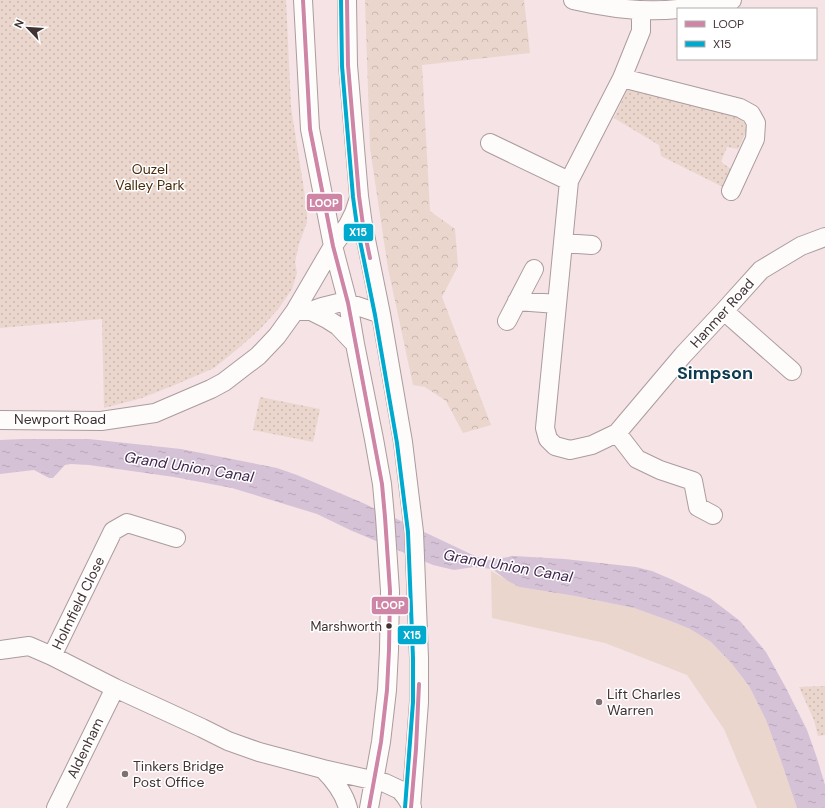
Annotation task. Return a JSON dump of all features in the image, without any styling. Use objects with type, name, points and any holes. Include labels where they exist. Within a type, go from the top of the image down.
[{"type":"street","points":[[303,0],[310,129],[334,246],[348,303],[382,484],[390,592],[389,650],[387,690],[381,742],[380,782],[369,808]]},
{"type":"street","points":[[347,0],[348,65],[359,196],[403,442],[414,532],[419,658],[419,702],[412,808]]},
{"type":"street","points":[[573,0],[595,5],[641,10],[677,9]]},
{"type":"street","points":[[687,8],[732,0]]},
{"type":"street","name":"Hanmer Road","points":[[641,10],[641,31],[622,78],[569,181],[545,428],[548,440],[555,446],[570,450],[592,445],[617,434],[683,355],[761,270],[801,246],[825,236]]},
{"type":"street","points":[[622,78],[740,108],[751,114],[756,124],[755,139],[732,191]]},
{"type":"street","points":[[490,143],[569,181]]},
{"type":"street","name":"Newport Road","points":[[0,420],[101,421],[155,413],[224,382],[258,356],[303,311],[334,246],[354,213],[359,196]]},
{"type":"street","points":[[562,243],[592,245]]},
{"type":"street","points":[[507,321],[534,269]]},
{"type":"street","points":[[517,301],[557,304]]},
{"type":"street","points":[[303,311],[338,303],[348,303],[381,314]]},
{"type":"street","points":[[303,311],[327,319],[338,326],[355,344]]},
{"type":"street","points":[[724,311],[792,371]]},
{"type":"street","points":[[617,434],[637,459],[660,470],[693,481],[698,506],[713,515]]},
{"type":"street","name":"Holmfield Close","points":[[52,656],[109,552],[112,531],[127,523],[176,538]]},
{"type":"street","points":[[0,650],[29,646],[228,741],[259,752],[380,782],[400,790],[412,808]]},
{"type":"street","name":"Aldenham","points":[[56,808],[115,688]]},
{"type":"street","points":[[380,782],[397,777],[403,771],[416,749]]},
{"type":"street","points":[[323,769],[338,786],[348,808]]},
{"type":"green space","name":"Ouzel Valley Park","points":[[0,0],[286,0],[291,107],[307,209],[307,222],[299,244],[295,262],[297,273],[292,289],[279,308],[261,328],[214,368],[142,398],[104,408],[102,319],[0,328]]},
{"type":"green space","points":[[365,0],[524,0],[530,53],[422,65],[430,211],[455,229],[458,266],[442,297],[491,425],[463,433],[446,401],[425,387],[413,385],[388,268],[370,148]]},
{"type":"green space","points":[[628,88],[736,112],[748,128],[738,149],[727,147],[721,162],[731,169],[723,187],[661,156],[659,145],[614,118]]},
{"type":"green space","points":[[260,397],[320,409],[313,442],[253,430]]},
{"type":"green space","points":[[491,571],[519,587],[575,596],[634,608],[690,629],[711,642],[732,664],[749,686],[766,720],[797,808],[757,808],[724,729],[687,675],[605,643],[492,618]]},
{"type":"green space","points":[[825,686],[825,735],[818,736],[814,720],[799,687]]},
{"type":"water","name":"Grand Union Canal","points":[[89,439],[181,449],[277,468],[363,503],[477,557],[489,560],[514,556],[565,559],[636,567],[652,571],[673,580],[710,598],[740,621],[766,652],[807,730],[825,785],[825,808],[797,808],[766,720],[749,686],[732,664],[711,642],[690,629],[634,608],[575,596],[519,587],[492,569],[474,567],[454,570],[433,565],[350,530],[317,514],[232,488],[174,477],[89,465],[65,465],[53,478],[49,478],[34,470],[0,474],[0,440]]},
{"type":"transit line","name":"LOOP","points":[[303,0],[310,129],[333,246],[348,303],[382,484],[385,517],[390,591],[387,690],[381,742],[369,808]]},
{"type":"transit line","name":"X15","points":[[341,0],[342,66],[353,197],[397,443],[408,532],[413,658],[413,702],[405,808]]},
{"type":"transit line","name":"LOOP","points":[[347,0],[348,65],[359,196],[370,258]]},
{"type":"transit line","name":"LOOP","points":[[411,808],[419,684]]},
{"type":"place","name":"Marshworth","points":[[389,626]]},
{"type":"place","name":"Lift Charles Warren","points":[[599,702]]},
{"type":"place","name":"Tinkers Bridge Post Office","points":[[125,774]]},
{"type":"district","name":"Simpson","points":[[715,373]]}]
